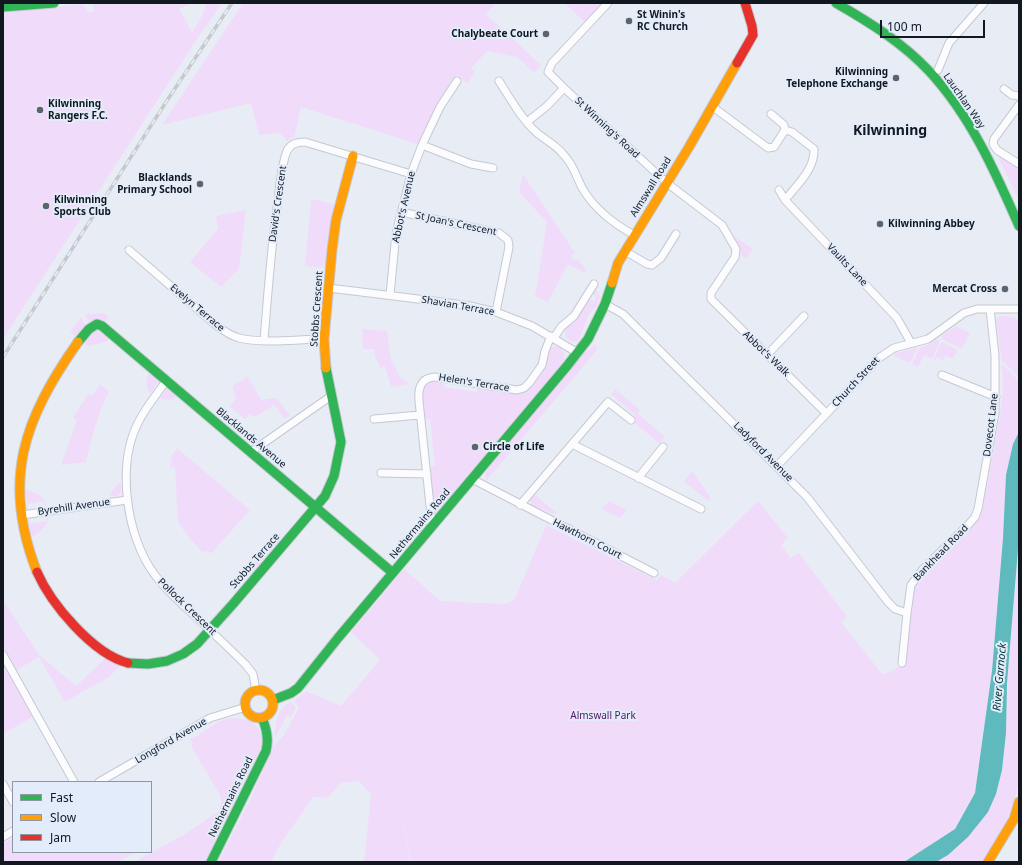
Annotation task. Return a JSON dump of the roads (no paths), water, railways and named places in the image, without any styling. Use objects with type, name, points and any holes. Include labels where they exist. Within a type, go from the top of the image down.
[{"type":"main road","points":[[3,7],[54,3]]},
{"type":"main road","name":"Almswall Road","points":[[578,353],[605,304],[618,263],[713,107],[752,38],[752,26],[745,3]]},
{"type":"main road","name":"Lauchlan Way","points":[[836,3],[878,28],[911,54],[934,76],[950,97],[986,156],[1019,226]]},
{"type":"main road","name":"Stobbs Crescent","points":[[316,507],[327,494],[331,486],[341,450],[340,436],[327,375],[324,338],[336,220],[353,156]]},
{"type":"main road","name":"Blacklands Avenue","points":[[94,324],[102,326],[393,573]]},
{"type":"main road","name":"Stobbs Terrace","points":[[94,324],[90,327],[52,382],[29,428],[20,468],[20,503],[28,544],[46,588],[77,627],[100,648],[114,658],[135,664],[159,662],[182,655],[210,630],[316,507]]},
{"type":"main road","name":"Nethermains Road","points":[[273,700],[291,693],[298,688],[578,353]]},
{"type":"main road","points":[[256,691],[264,691],[271,696],[273,700],[274,705],[270,713],[262,718],[250,715],[246,707],[247,699],[252,692],[256,691]]},
{"type":"main road","name":"Nethermains Road","points":[[211,862],[268,745],[268,733],[262,718]]},
{"type":"main road","points":[[988,862],[1014,819],[1019,802]]},
{"type":"street","name":"St Winning's Road","points":[[608,3],[552,63],[548,72],[667,183],[725,228],[736,249],[735,257],[711,293]]},
{"type":"street","points":[[938,70],[949,43],[984,3]]},
{"type":"street","name":"Abbot's Avenue","points":[[390,295],[396,233],[411,174],[422,145],[440,107],[457,81]]},
{"type":"street","points":[[499,82],[535,131],[564,154],[574,168],[584,190],[599,209],[618,226],[634,235]]},
{"type":"street","points":[[527,122],[547,106],[564,88]]},
{"type":"street","points":[[1004,89],[1012,95],[1019,96]]},
{"type":"street","points":[[1019,105],[994,140],[993,144],[995,148],[1019,164]]},
{"type":"street","points":[[713,107],[768,148],[774,147],[785,130],[784,125],[771,114]]},
{"type":"street","points":[[785,130],[792,132],[814,148],[814,155],[808,171],[785,200]]},
{"type":"street","name":"David's Crescent","points":[[264,340],[274,225],[281,178],[287,151],[293,144],[305,142],[411,174]]},
{"type":"street","points":[[422,145],[472,164],[493,168]]},
{"type":"street","name":"Vaults Lane","points":[[779,190],[785,200],[897,318],[911,343]]},
{"type":"street","name":"St Joan's Crescent","points":[[401,212],[499,233],[508,240],[510,247],[496,312]]},
{"type":"street","points":[[625,251],[647,264],[652,264],[661,258],[676,234]]},
{"type":"street","name":"Evelyn Terrace","points":[[129,250],[217,326],[232,336],[264,340],[324,338]]},
{"type":"street","points":[[552,337],[574,316],[594,284]]},
{"type":"street","name":"Shavian Terrace","points":[[329,288],[463,305],[496,312],[532,326],[578,353]]},
{"type":"street","name":"Abbot's Walk","points":[[711,293],[710,297],[712,302],[826,413]]},
{"type":"street","name":"Ladyford Avenue","points":[[605,304],[623,314],[777,466],[807,497],[891,605],[899,611],[906,613]]},
{"type":"street","name":"Church Street","points":[[777,466],[882,355],[894,348],[911,343],[918,343],[928,339],[964,313],[977,309],[1019,309]]},
{"type":"street","name":"Dovecot Lane","points":[[975,517],[978,509],[992,434],[996,397],[995,355],[990,309]]},
{"type":"street","points":[[767,355],[804,316]]},
{"type":"street","name":"Helen's Terrace","points":[[425,521],[431,516],[418,390],[424,380],[431,377],[517,390],[524,388],[542,365],[545,351],[552,337]]},
{"type":"street","points":[[942,375],[996,397]]},
{"type":"street","name":"Pollock Crescent","points":[[166,380],[138,421],[133,436],[127,468],[127,500],[132,525],[148,565],[162,585],[246,665],[253,674],[256,691]]},
{"type":"street","points":[[251,452],[331,396]]},
{"type":"street","points":[[520,505],[608,402],[631,420]]},
{"type":"street","points":[[374,419],[420,415]]},
{"type":"street","points":[[572,444],[700,509]]},
{"type":"street","points":[[638,478],[663,447]]},
{"type":"street","points":[[381,473],[427,474]]},
{"type":"street","name":"Hawthorn Court","points":[[472,479],[654,573]]},
{"type":"street","name":"Byrehill Avenue","points":[[22,515],[127,500]]},
{"type":"street","name":"Bankhead Road","points":[[902,663],[906,613],[911,585],[975,517]]},
{"type":"street","points":[[3,655],[73,781]]},
{"type":"street","name":"Longford Avenue","points":[[102,781],[210,718],[246,707]]},
{"type":"street","points":[[3,784],[12,800]]},
{"type":"street","points":[[3,837],[12,832]]},
{"type":"water","name":"River Garnock","points":[[1019,432],[1019,537],[1007,683],[1006,733],[1002,770],[996,794],[988,812],[968,837],[948,855],[936,862],[904,862],[955,829],[975,793],[992,671],[1003,538],[1006,475],[1013,444]]},
{"type":"railway","points":[[3,357],[168,99],[232,3]]},
{"type":"place","name":"St Winin's RC Church","points":[[629,21]]},
{"type":"place","name":"Chalybeate Court","points":[[546,34]]},
{"type":"place","name":"Kilwinning Telephone Exchange","points":[[896,78]]},
{"type":"place","name":"Kilwinning Rangers F.C.","points":[[40,110]]},
{"type":"place","name":"Blacklands Primary School","points":[[200,184]]},
{"type":"place","name":"Kilwinning Sports Club","points":[[46,206]]},
{"type":"place","name":"Kilwinning Abbey","points":[[880,224]]},
{"type":"place","name":"Mercat Cross","points":[[1005,289]]},
{"type":"place","name":"Circle of Life","points":[[475,447]]},
{"type":"district","name":"Kilwinning","points":[[890,131]]},
{"type":"park label","name":"Almswall Park","points":[[603,716]]}]
